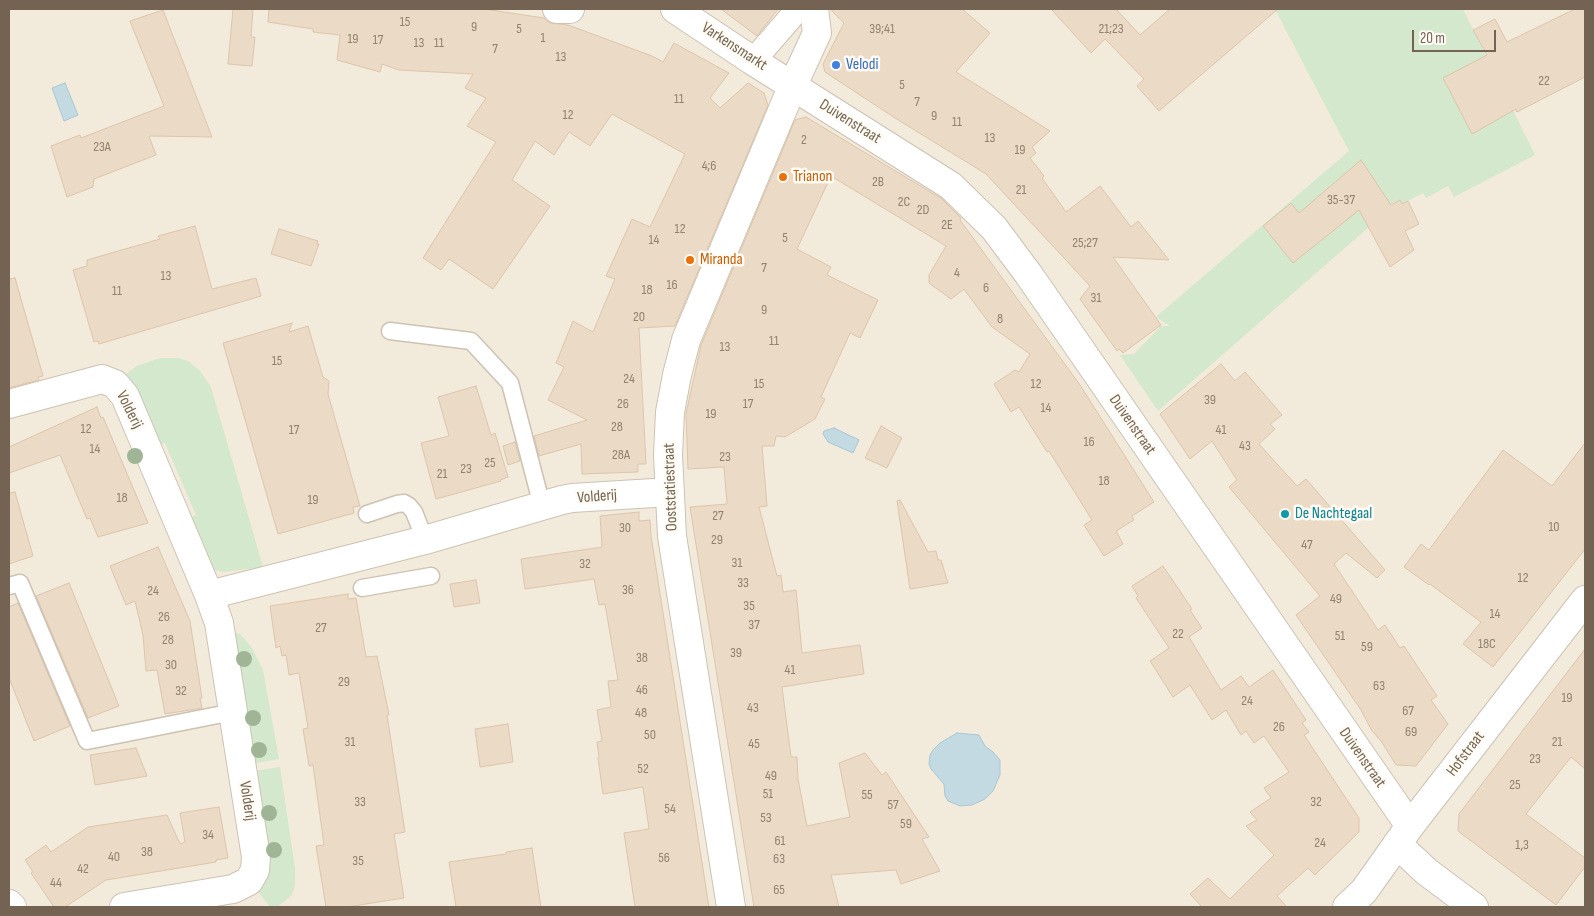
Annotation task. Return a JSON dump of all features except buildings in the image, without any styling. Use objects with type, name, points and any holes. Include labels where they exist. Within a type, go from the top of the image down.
[{"type":"street","points":[[557,9],[570,9]]},
{"type":"street","name":"Varkensmarkt","points":[[676,9],[753,61],[793,85]]},
{"type":"street","points":[[753,61],[798,9]]},
{"type":"street","name":"Ooststatiestraat","points":[[731,907],[672,536],[668,455],[670,412],[686,340],[817,32],[814,9]]},
{"type":"street","name":"Duivenstraat","points":[[793,85],[951,186],[994,228],[1029,275],[1434,878],[1474,907]]},
{"type":"street","name":"Volderij","points":[[9,404],[102,379],[115,384],[125,396],[209,594],[219,623],[256,857],[253,876],[247,882],[233,888],[124,907]]},
{"type":"street","name":"Volderij","points":[[425,540],[572,498],[670,492]]},
{"type":"street","points":[[209,594],[425,540]]},
{"type":"street","name":"Hofstraat","points":[[1347,907],[1364,890],[1404,835],[1585,600]]},
{"type":"street","points":[[9,904],[12,907]]},
{"type":"lane","points":[[390,332],[472,341],[510,383],[534,508]]},
{"type":"lane","points":[[367,514],[404,503],[414,512],[425,540]]},
{"type":"lane","points":[[362,588],[431,576]]},
{"type":"lane","points":[[9,586],[20,583],[87,741],[233,712]]},
{"type":"shaded area","points":[[9,9],[1585,9],[1585,907],[9,907]]},
{"type":"green space","points":[[1279,9],[1463,9],[1535,155],[1454,197],[1448,186],[1426,198],[1423,193],[1402,204],[1399,200],[1383,209],[1385,213],[1158,411],[1120,355],[1134,354],[1161,326],[1170,326],[1156,317],[1349,151],[1276,11]]},
{"type":"green space","points":[[160,358],[179,358],[188,361],[200,371],[211,387],[263,567],[223,572],[211,569],[187,519],[196,515],[165,443],[157,446],[123,376],[137,366]]},
{"type":"green space","points":[[235,633],[240,634],[252,648],[263,670],[279,759],[252,764],[231,636]]},
{"type":"green space","points":[[280,767],[295,868],[295,886],[292,895],[277,907],[270,907],[255,887],[253,771]]},
{"type":"water","points":[[65,83],[78,115],[64,121],[52,88]]},
{"type":"water","points":[[834,428],[859,440],[853,453],[828,442],[823,434],[824,431]]},
{"type":"water","points":[[957,733],[979,735],[985,746],[1000,760],[1000,775],[993,791],[985,799],[972,805],[960,806],[948,801],[945,796],[944,784],[929,764],[930,755],[933,750],[940,743]]},
{"type":"place","name":"Velodi","points":[[836,65]]},
{"type":"place","name":"Trianon","points":[[783,177]]},
{"type":"place","name":"Miranda","points":[[690,260]]},
{"type":"place","name":"De Nachtegaal","points":[[1285,514]]}]
